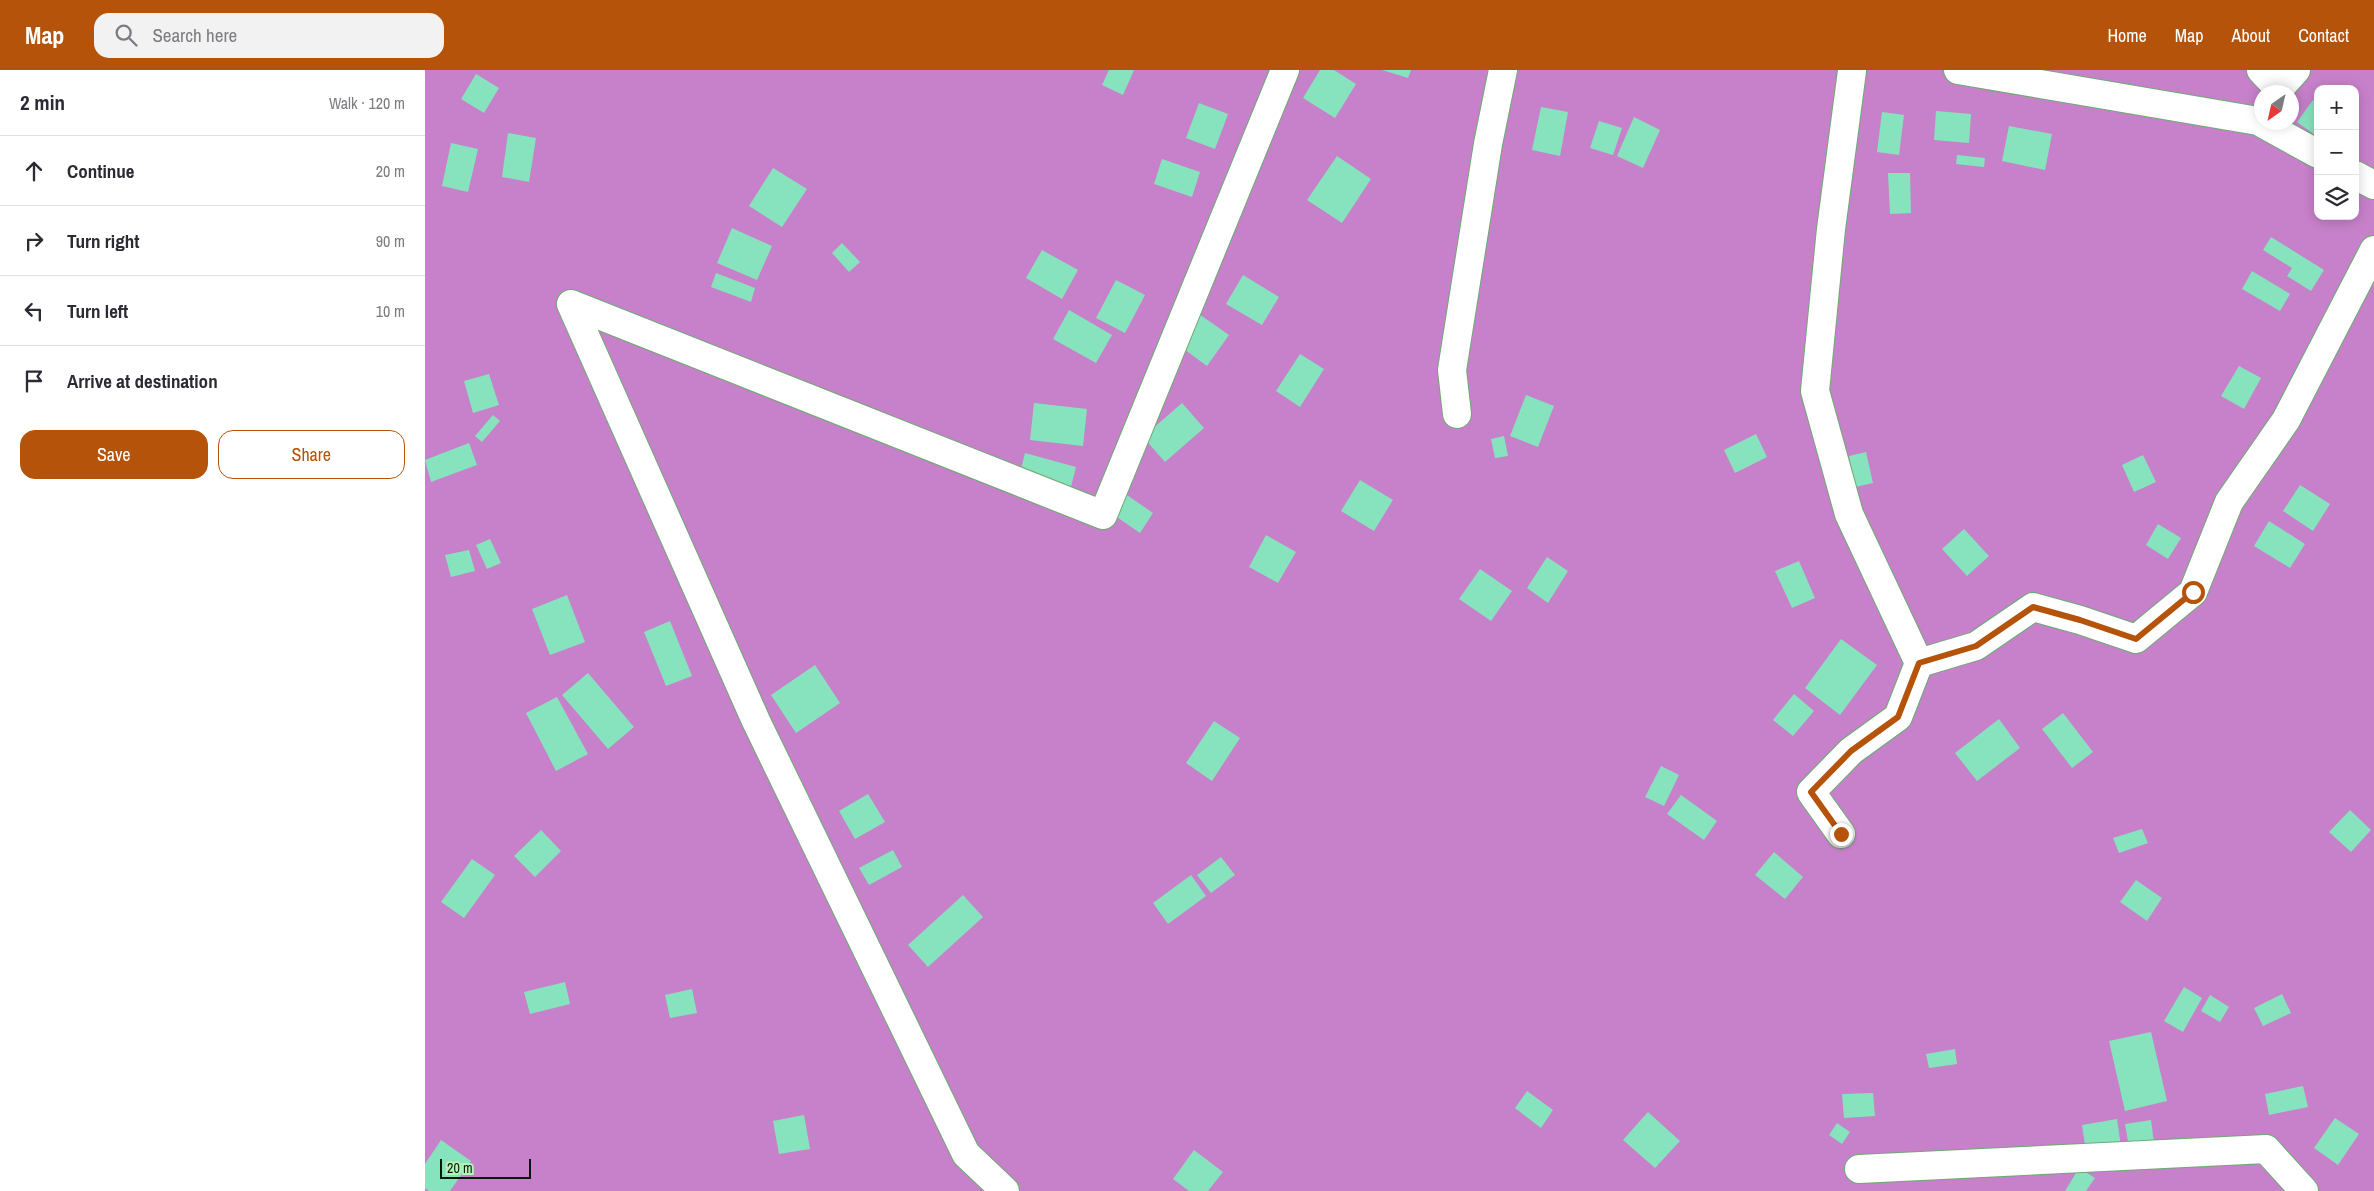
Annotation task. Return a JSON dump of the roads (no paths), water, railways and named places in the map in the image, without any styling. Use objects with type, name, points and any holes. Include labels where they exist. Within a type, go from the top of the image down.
[{"type":"street","points":[[1005,1191],[966,1154],[957,1136],[756,721],[571,304],[1103,515],[1285,70]]},
{"type":"street","points":[[1457,414],[1452,370],[1487,144],[1503,70]]},
{"type":"street","points":[[1841,834],[1811,792],[1851,751],[1898,717],[1919,663],[1849,514],[1815,391],[1831,229],[1852,70]]},
{"type":"street","points":[[1958,70],[2254,118]]},
{"type":"street","points":[[2278,130],[2314,152]]},
{"type":"street","points":[[2359,177],[2374,185]]},
{"type":"street","points":[[1919,663],[1976,646],[2033,607],[2080,620],[2136,639],[2193,592],[2229,502],[2286,420],[2374,250]]},
{"type":"street","points":[[1859,1169],[2266,1149],[2304,1191]]}]
